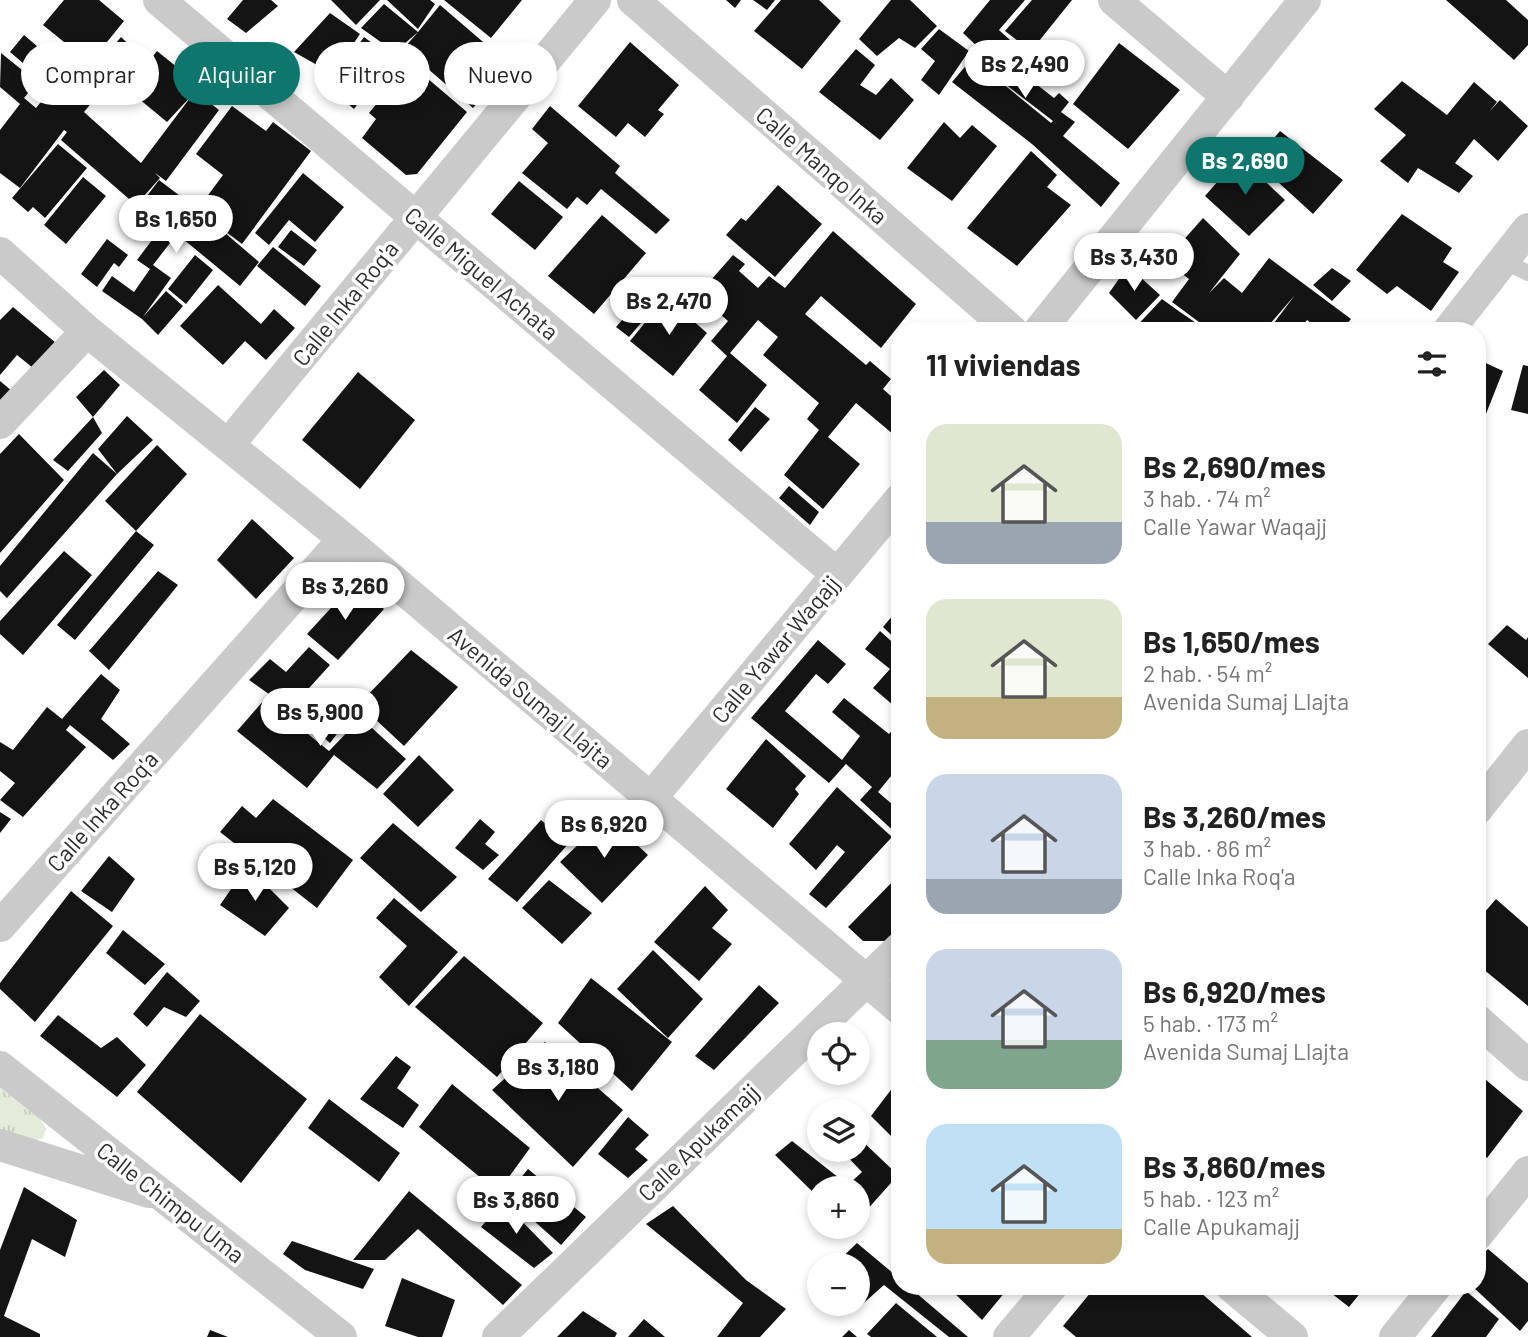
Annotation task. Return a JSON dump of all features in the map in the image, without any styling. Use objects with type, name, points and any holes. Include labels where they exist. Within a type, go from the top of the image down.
[{"type":"street","name":"Calle Miguel Achata","points":[[159,0],[837,574]]},
{"type":"street","name":"Calle Inka Roq'a","points":[[229,444],[595,0]]},
{"type":"street","name":"Calle Manqo Inka","points":[[633,0],[1002,322]]},
{"type":"street","points":[[1114,0],[1228,97]]},
{"type":"street","points":[[1046,322],[1305,0]]},
{"type":"street","points":[[1458,322],[1516,267],[1528,229]]},
{"type":"street","name":"Avenida Sumaj Llajta","points":[[0,253],[87,331],[344,539],[891,1002]]},
{"type":"street","points":[[0,423],[87,331]]},
{"type":"street","name":"Calle Yawar Waqajj","points":[[651,799],[891,510]]},
{"type":"street","name":"Calle Inka Roq'a","points":[[0,926],[344,539]]},
{"type":"street","points":[[1486,799],[1528,745]]},
{"type":"street","name":"Calle Apukamajj","points":[[498,1337],[891,956]]},
{"type":"street","points":[[1486,1028],[1528,1065]]},
{"type":"street","name":"Calle Chimpu Uma","points":[[0,1067],[341,1337]]},
{"type":"street","points":[[36,1157],[49,1152],[58,1140],[60,1126],[56,1112]]},
{"type":"street","points":[[0,1145],[166,1197]]},
{"type":"street","points":[[1486,1224],[1528,1172]]},
{"type":"street","points":[[1009,1337],[1044,1295]]},
{"type":"street","points":[[1242,1295],[1292,1337]]},
{"type":"street","points":[[1395,1337],[1429,1295]]},
{"type":"green space","points":[[0,1088],[40,1119],[46,1129],[43,1138],[33,1141],[0,1130]]},
{"type":"building","points":[[64,0],[99,0],[124,21],[107,42],[64,42],[43,25]]},
{"type":"building","points":[[243,0],[271,0],[278,6],[246,33],[227,19]]},
{"type":"building","points":[[331,0],[380,0],[356,25]]},
{"type":"building","points":[[387,0],[430,0],[435,4],[418,29]]},
{"type":"building","points":[[444,0],[522,0],[491,38]]},
{"type":"building","points":[[726,0],[741,0],[735,8]]},
{"type":"building","points":[[753,0],[775,0],[767,10]]},
{"type":"building","points":[[781,0],[819,0],[841,21],[802,69],[754,31]]},
{"type":"building","points":[[891,0],[910,0],[937,26],[915,48],[899,38],[877,56],[859,39]]},
{"type":"building","points":[[990,0],[1025,0],[999,30],[1031,59],[1022,73],[1054,98],[1059,93],[1069,102],[1061,112],[1075,122],[1063,136],[1120,183],[1101,207],[1032,144],[952,82],[980,49],[963,33]],"holes":[[[992,74],[1053,121],[1051,123]]]},
{"type":"building","points":[[1032,0],[1072,0],[1031,51],[1005,31]]},
{"type":"building","points":[[1446,0],[1506,0],[1528,20],[1528,45],[1514,60]]},
{"type":"building","points":[[384,4],[418,32],[406,42],[381,42],[361,28]]},
{"type":"building","points":[[440,5],[483,42],[444,42],[444,83],[430,71],[430,42],[409,42]]},
{"type":"building","points":[[330,13],[360,34],[355,42],[314,42],[314,63],[300,55],[300,46]]},
{"type":"building","points":[[939,29],[969,51],[939,95],[921,80],[935,61],[921,49]]},
{"type":"building","points":[[24,35],[32,42],[21,42],[21,61],[10,52]]},
{"type":"building","points":[[630,42],[679,85],[658,110],[664,114],[645,137],[628,123],[616,137],[578,106]]},
{"type":"building","points":[[1119,43],[1180,90],[1128,149],[1073,104]]},
{"type":"building","points":[[856,49],[875,65],[860,85],[876,95],[891,78],[914,100],[880,140],[819,92]]},
{"type":"building","points":[[1,53],[21,69],[21,105],[32,105],[36,108],[38,105],[90,105],[84,112],[141,163],[185,105],[213,105],[219,110],[166,181],[155,173],[160,178],[136,205],[61,140],[67,132],[64,130],[20,188],[0,173],[0,130],[20,104],[0,87]]},
{"type":"building","points":[[159,53],[173,64],[173,105],[183,105],[167,122],[146,105],[159,105]]},
{"type":"building","points":[[430,81],[444,92],[444,105],[459,105],[467,112],[417,174],[406,175],[362,138],[376,119],[369,113],[376,105],[430,105]]},
{"type":"building","points":[[1402,81],[1447,115],[1474,82],[1497,102],[1489,112],[1500,100],[1528,126],[1498,161],[1474,139],[1455,163],[1473,176],[1459,193],[1418,168],[1408,183],[1380,161],[1406,135],[1374,109]]},
{"type":"building","points":[[232,106],[266,131],[273,122],[311,151],[242,244],[197,210],[223,175],[196,154]]},
{"type":"building","points":[[550,106],[620,166],[615,173],[670,220],[656,234],[601,189],[587,205],[577,197],[567,209],[522,173],[548,143],[532,129]]},
{"type":"building","points":[[944,122],[960,138],[972,125],[997,146],[952,201],[907,168]]},
{"type":"building","points":[[1280,131],[1343,180],[1313,214],[1255,161]]},
{"type":"building","points":[[58,144],[87,168],[45,218],[33,207],[28,212],[12,198]]},
{"type":"building","points":[[1031,151],[1057,175],[1047,187],[1071,205],[1017,266],[967,228]]},
{"type":"building","points":[[1239,157],[1285,200],[1249,236],[1205,196]]},
{"type":"building","points":[[303,173],[344,207],[315,242],[289,220],[269,245],[255,233]]},
{"type":"building","points":[[83,177],[106,196],[66,244],[44,225]]},
{"type":"building","points":[[159,180],[259,262],[240,286],[177,234],[153,265],[171,278],[143,317],[166,291],[183,306],[158,335],[142,319],[102,291],[112,276],[134,292],[150,269],[137,260],[158,232],[134,213]]},
{"type":"building","points":[[519,181],[563,217],[535,250],[491,214]]},
{"type":"building","points":[[778,185],[822,224],[775,277],[726,235],[741,218],[746,221]]},
{"type":"building","points":[[1402,214],[1452,248],[1443,262],[1459,272],[1431,311],[1397,286],[1387,294],[1356,270]]},
{"type":"building","points":[[602,215],[646,253],[594,314],[548,276]]},
{"type":"building","points":[[1203,218],[1240,254],[1209,293],[1224,278],[1242,293],[1269,258],[1351,319],[1349,322],[1275,322],[1295,295],[1272,322],[1199,322],[1172,302],[1189,279],[1165,261]]},
{"type":"building","points":[[291,230],[317,250],[304,266],[278,247]]},
{"type":"building","points":[[833,231],[916,304],[902,322],[891,322],[891,335],[881,348],[821,296],[805,314],[866,365],[870,361],[891,379],[883,389],[891,396],[891,432],[856,403],[828,437],[860,464],[823,509],[784,475],[819,430],[807,419],[819,403],[763,355],[778,337],[758,320],[730,353],[767,385],[737,423],[699,390],[727,356],[711,341],[728,321],[694,291],[706,277],[711,280],[733,255],[745,264],[739,271],[758,288],[769,276],[785,288]]},
{"type":"building","points":[[107,239],[128,255],[119,267],[114,263],[97,287],[81,274]]},
{"type":"building","points":[[273,247],[321,286],[305,306],[257,266]]},
{"type":"building","points":[[195,255],[213,270],[186,304],[168,289]]},
{"type":"building","points":[[1128,266],[1160,295],[1136,320],[1109,293]]},
{"type":"building","points":[[1332,268],[1351,281],[1332,301],[1313,285]]},
{"type":"building","points":[[218,285],[261,324],[274,309],[295,328],[266,360],[245,341],[223,365],[180,326]]},
{"type":"building","points":[[666,297],[707,333],[673,376],[630,341]]},
{"type":"building","points":[[1162,299],[1195,322],[1140,322]]},
{"type":"building","points":[[635,305],[647,316],[629,337],[616,327]]},
{"type":"building","points":[[13,307],[56,343],[33,368],[17,355],[0,375],[0,320]]},
{"type":"building","points":[[1486,363],[1503,371],[1486,414]]},
{"type":"building","points":[[1523,365],[1528,366],[1528,414],[1511,410]]},
{"type":"building","points":[[104,370],[120,385],[93,417],[76,397]]},
{"type":"building","points":[[358,372],[415,420],[360,489],[302,440]]},
{"type":"building","points":[[0,381],[12,391],[0,405]]},
{"type":"building","points":[[755,407],[770,419],[741,452],[728,440]]},
{"type":"building","points":[[127,416],[153,440],[117,474],[98,449]]},
{"type":"building","points":[[93,417],[102,433],[68,471],[53,460]]},
{"type":"building","points":[[19,434],[64,480],[0,553],[0,454]]},
{"type":"building","points":[[157,445],[187,474],[136,531],[105,501]]},
{"type":"building","points":[[93,453],[117,474],[7,598],[0,591],[0,566]]},
{"type":"building","points":[[789,486],[819,512],[810,525],[779,498]]},
{"type":"building","points":[[252,519],[294,558],[256,599],[217,560]]},
{"type":"building","points":[[136,531],[154,545],[75,640],[57,625]]},
{"type":"building","points":[[64,551],[92,575],[23,655],[0,634],[0,621]]},
{"type":"building","points":[[158,571],[178,585],[109,670],[89,651]]},
{"type":"building","points":[[353,584],[384,609],[338,660],[307,634]]},
{"type":"building","points":[[891,617],[891,635],[883,627]]},
{"type":"building","points":[[1507,625],[1526,640],[1528,637],[1528,678],[1488,644]]},
{"type":"building","points":[[880,631],[891,641],[891,703],[873,688],[890,669],[865,649]]},
{"type":"building","points":[[818,640],[846,664],[828,684],[816,674],[785,711],[842,760],[860,736],[832,712],[844,698],[889,734],[891,732],[891,776],[878,792],[891,803],[891,829],[860,800],[872,787],[846,764],[829,783],[751,718]]},
{"type":"building","points":[[309,647],[330,665],[290,709],[249,680],[270,659],[286,672]]},
{"type":"building","points":[[411,650],[458,687],[404,746],[359,704]]},
{"type":"building","points":[[101,674],[120,690],[101,719],[130,744],[113,760],[70,725],[66,730],[86,747],[23,817],[0,800],[15,783],[0,771],[0,742],[13,750],[47,707],[62,719]]},
{"type":"building","points":[[313,694],[329,706],[339,694],[356,709],[330,743],[295,713]]},
{"type":"building","points":[[265,699],[329,751],[361,718],[406,759],[377,789],[334,755],[307,788],[237,731]]},
{"type":"building","points":[[766,739],[806,776],[795,789],[799,794],[773,828],[726,789]]},
{"type":"building","points":[[419,755],[454,790],[418,827],[383,794]]},
{"type":"building","points":[[837,787],[891,836],[826,908],[809,894],[845,852],[837,845],[816,870],[789,844]]},
{"type":"building","points":[[273,799],[353,860],[317,908],[220,832],[242,806],[256,818]]},
{"type":"building","points":[[0,812],[11,819],[0,833]]},
{"type":"building","points":[[607,817],[648,855],[602,903],[560,862]]},
{"type":"building","points":[[480,819],[495,832],[485,844],[499,855],[483,870],[455,848]]},
{"type":"building","points":[[541,820],[569,843],[517,902],[488,879]]},
{"type":"building","points":[[393,823],[457,877],[421,912],[360,858]]},
{"type":"building","points":[[109,856],[135,879],[112,912],[81,891]]},
{"type":"building","points":[[247,866],[289,908],[265,936],[220,905]]},
{"type":"building","points":[[549,880],[592,913],[562,944],[522,908]]},
{"type":"building","points":[[891,883],[891,937],[887,941],[863,941],[848,927]]},
{"type":"building","points":[[705,886],[728,910],[712,928],[732,944],[699,981],[654,942]]},
{"type":"building","points":[[71,891],[113,926],[35,1022],[0,989],[0,983]]},
{"type":"building","points":[[394,898],[458,952],[409,1006],[379,977],[407,946],[376,918]]},
{"type":"building","points":[[1496,899],[1528,927],[1528,1006],[1486,971],[1486,911]]},
{"type":"building","points":[[123,930],[165,964],[145,985],[106,953]]},
{"type":"building","points":[[653,950],[703,999],[668,1038],[617,989]]},
{"type":"building","points":[[464,956],[543,1023],[497,1077],[415,1007]]},
{"type":"building","points":[[167,972],[200,1001],[186,1017],[164,1007],[147,1027],[133,1014]]},
{"type":"building","points":[[591,978],[672,1042],[632,1091],[558,1023]]},
{"type":"building","points":[[759,985],[779,1003],[714,1070],[695,1056]]},
{"type":"building","points":[[200,1014],[307,1099],[241,1183],[137,1092]]},
{"type":"building","points":[[58,1015],[101,1048],[117,1037],[146,1065],[117,1097],[40,1036]]},
{"type":"building","points":[[545,1042],[623,1110],[573,1167],[492,1090]]},
{"type":"building","points":[[396,1056],[411,1067],[397,1088],[419,1105],[403,1128],[360,1099]]},
{"type":"building","points":[[1486,1080],[1523,1111],[1486,1157]]},
{"type":"building","points":[[452,1084],[530,1148],[498,1192],[419,1127]]},
{"type":"building","points":[[891,1090],[891,1136],[871,1116]]},
{"type":"building","points":[[329,1099],[400,1153],[379,1182],[308,1128]]},
{"type":"building","points":[[628,1117],[649,1135],[635,1149],[648,1160],[628,1178],[598,1154]]},
{"type":"building","points":[[792,1141],[807,1153],[807,1162],[819,1162],[837,1176],[807,1176],[807,1186],[775,1155]]},
{"type":"building","points":[[870,1148],[891,1168],[891,1183],[870,1206],[870,1176],[858,1176],[862,1172],[852,1162],[870,1162]]},
{"type":"building","points":[[528,1169],[586,1217],[561,1245],[506,1196]]},
{"type":"building","points":[[24,1187],[77,1220],[65,1257],[32,1239],[4,1316],[40,1334],[40,1337],[0,1337],[0,1250]]},
{"type":"building","points":[[409,1191],[522,1285],[503,1305],[418,1229],[385,1260],[353,1260]]},
{"type":"building","points":[[503,1202],[553,1253],[534,1268],[481,1227]]},
{"type":"building","points":[[673,1206],[746,1280],[786,1309],[760,1337],[717,1337],[743,1303],[646,1224]]},
{"type":"building","points":[[292,1241],[374,1269],[363,1289],[305,1270],[283,1254]]},
{"type":"building","points":[[857,1243],[869,1253],[847,1253]]},
{"type":"building","points":[[1488,1249],[1528,1283],[1528,1321],[1520,1331],[1482,1295],[1486,1295]]},
{"type":"building","points":[[870,1254],[891,1271],[891,1291],[884,1285],[870,1297]]},
{"type":"building","points":[[402,1278],[455,1300],[442,1337],[418,1337],[385,1326]]},
{"type":"building","points":[[896,1295],[919,1295],[968,1337],[949,1337]]},
{"type":"building","points":[[956,1295],[1003,1295],[982,1320]]},
{"type":"building","points":[[1089,1295],[1203,1295],[1252,1337],[1076,1337],[1063,1326]]},
{"type":"building","points":[[1334,1295],[1359,1295],[1349,1307]]},
{"type":"building","points":[[1463,1295],[1471,1295],[1499,1319],[1486,1337],[1431,1337]]},
{"type":"building","points":[[896,1303],[937,1337],[871,1337],[867,1334]]},
{"type":"building","points":[[583,1311],[617,1333],[615,1337],[557,1337]]},
{"type":"building","points":[[644,1319],[665,1337],[628,1337]]},
{"type":"building","points":[[210,1330],[228,1337],[207,1337]]},
{"type":"building","points":[[849,1330],[857,1337],[842,1337]]}]
